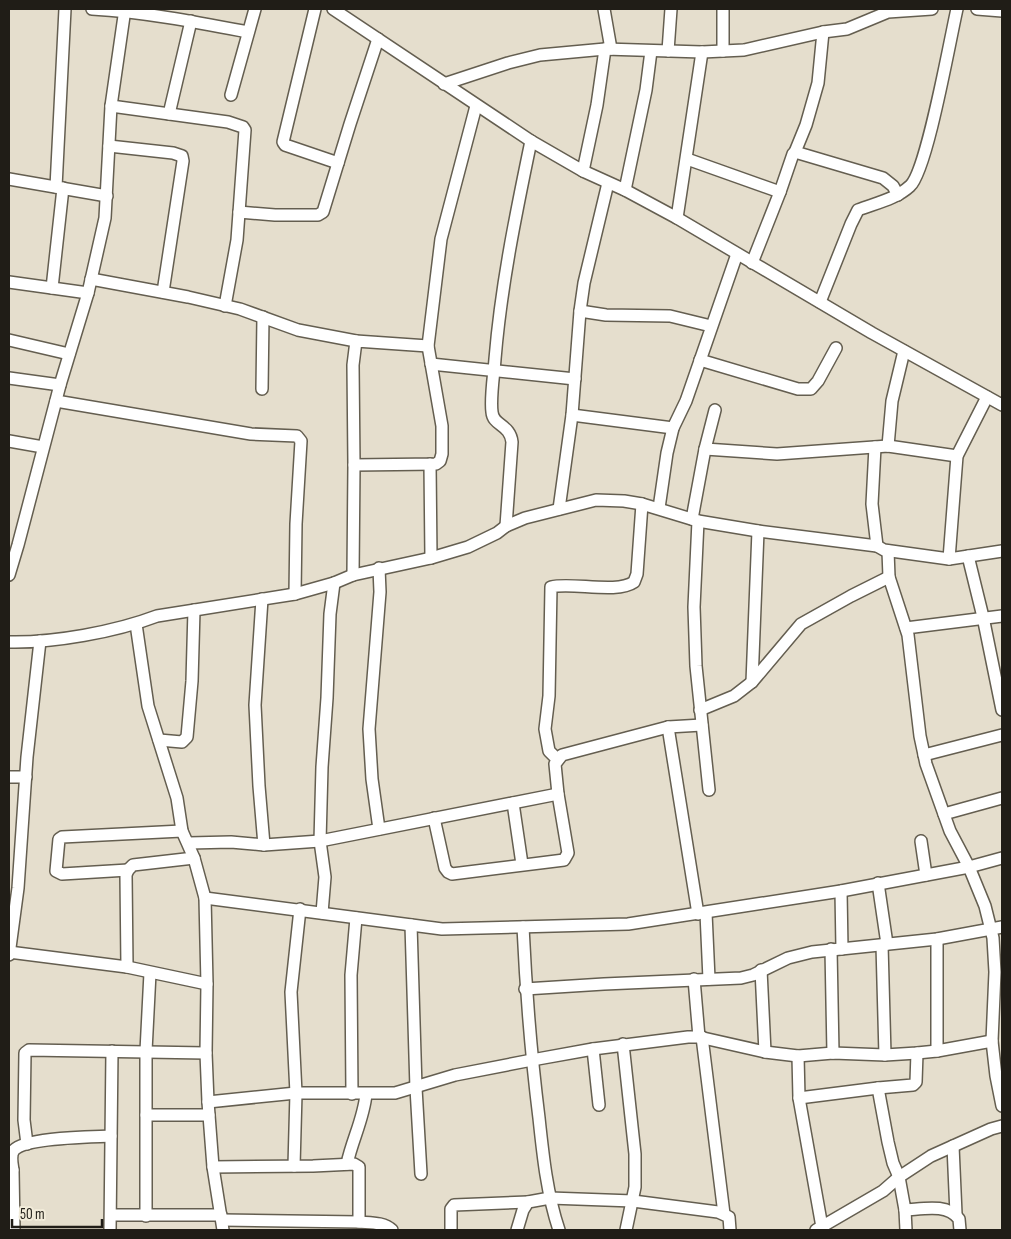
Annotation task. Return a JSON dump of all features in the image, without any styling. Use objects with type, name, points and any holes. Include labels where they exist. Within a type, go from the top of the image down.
[{"type":"street","points":[[52,288],[60,188],[65,9]]},
{"type":"street","points":[[92,9],[125,10],[248,32]]},
{"type":"street","points":[[231,95],[255,9]]},
{"type":"street","points":[[315,9],[283,142],[285,145],[338,163]]},
{"type":"street","points":[[333,9],[531,141],[583,171],[625,190],[677,218],[752,263],[1002,405]]},
{"type":"street","points":[[583,171],[608,49],[604,9]]},
{"type":"street","points":[[668,51],[671,9]]},
{"type":"street","points":[[723,9],[723,51]]},
{"type":"street","points":[[444,84],[508,63],[540,55],[608,49],[702,52],[744,50],[823,32],[847,29],[888,10],[932,9]]},
{"type":"street","points":[[820,302],[850,224],[858,210],[898,195],[912,185],[920,168],[930,131],[956,9]]},
{"type":"street","points":[[977,9],[1002,11]]},
{"type":"street","points":[[9,574],[60,385],[88,293],[105,218],[111,106],[125,10]]},
{"type":"street","points":[[170,114],[191,21]]},
{"type":"street","points":[[752,263],[793,154],[806,125],[818,83],[823,32]]},
{"type":"street","points":[[239,212],[275,215],[322,214],[378,39]]},
{"type":"street","points":[[625,190],[646,90],[650,51]]},
{"type":"street","points":[[677,218],[702,52]]},
{"type":"street","points":[[111,106],[228,122],[243,127],[237,240],[225,306]]},
{"type":"street","points":[[354,465],[436,464],[440,461],[442,454],[442,426],[428,346],[441,239],[476,106]]},
{"type":"street","points":[[506,526],[512,442],[508,430],[495,420],[492,413],[494,370],[498,322],[531,141]]},
{"type":"street","points":[[110,146],[173,153],[182,156],[183,161],[163,292]]},
{"type":"street","points":[[795,152],[883,178],[894,186],[898,195]]},
{"type":"street","points":[[687,160],[780,192]]},
{"type":"street","points":[[9,179],[107,196]]},
{"type":"street","points":[[559,509],[572,415],[584,283],[608,183]]},
{"type":"street","points":[[658,508],[673,428],[686,401],[737,254]]},
{"type":"street","points":[[91,279],[225,306],[298,330],[356,341],[428,346]]},
{"type":"street","points":[[9,282],[88,293]]},
{"type":"street","points":[[580,311],[606,315],[670,316],[711,326]]},
{"type":"street","points":[[262,389],[263,318]]},
{"type":"street","points":[[9,340],[69,354]]},
{"type":"street","points":[[353,575],[353,365],[356,341]]},
{"type":"street","points":[[700,360],[798,389],[811,389],[818,381],[836,348]]},
{"type":"street","points":[[888,446],[892,401],[904,350]]},
{"type":"street","points":[[431,364],[575,379]]},
{"type":"street","points":[[9,378],[60,385]]},
{"type":"street","points":[[949,559],[957,456],[987,396]]},
{"type":"street","points":[[56,401],[251,434],[297,436],[300,441],[295,594]]},
{"type":"street","points":[[709,790],[696,666],[694,606],[695,520],[705,449],[715,410]]},
{"type":"street","points":[[572,415],[673,428]]},
{"type":"street","points":[[9,441],[44,447]]},
{"type":"street","points":[[705,449],[777,454],[888,446],[957,456]]},
{"type":"street","points":[[875,447],[872,504],[889,578],[906,628],[912,658],[924,755],[933,786],[950,831],[997,928],[994,938],[995,972],[992,1041],[1002,1106]]},
{"type":"street","points":[[430,464],[431,558]]},
{"type":"street","points":[[9,642],[56,640],[136,624],[157,616],[295,594],[334,583],[353,575],[431,558],[468,547],[525,518],[596,500],[642,504],[695,520],[758,531],[949,559],[1002,551]]},
{"type":"street","points":[[558,759],[549,751],[545,728],[549,696],[551,587],[620,587],[634,582],[637,574],[642,504]]},
{"type":"street","points":[[752,682],[758,531]]},
{"type":"street","points":[[968,556],[1002,710]]},
{"type":"street","points":[[379,829],[372,779],[369,729],[380,592],[380,568]]},
{"type":"street","points":[[700,710],[734,696],[752,682],[801,624],[851,596],[889,578]]},
{"type":"street","points":[[322,913],[325,877],[320,841],[322,766],[330,614],[334,583]]},
{"type":"street","points":[[262,599],[255,705],[258,786],[264,845]]},
{"type":"street","points":[[159,740],[182,742],[187,737],[192,681],[194,610]]},
{"type":"street","points":[[906,628],[1002,616]]},
{"type":"street","points":[[136,624],[148,706],[177,798],[182,831],[189,843],[205,898],[208,1102],[213,1167],[222,1222]]},
{"type":"street","points":[[40,641],[26,777],[15,851],[9,953],[127,967],[207,984]]},
{"type":"street","points":[[434,818],[448,872],[456,874],[564,860],[568,853],[554,764],[562,755],[668,727],[702,725]]},
{"type":"street","points":[[668,727],[702,913],[709,978]]},
{"type":"street","points":[[924,755],[1002,736]]},
{"type":"street","points":[[9,777],[26,777]]},
{"type":"street","points":[[189,843],[231,842],[264,845],[320,841],[558,794]]},
{"type":"street","points":[[944,814],[1002,798]]},
{"type":"street","points":[[513,804],[522,864]]},
{"type":"street","points":[[128,870],[62,874],[56,871],[59,839],[62,837],[182,831]]},
{"type":"street","points":[[921,841],[926,875]]},
{"type":"street","points":[[127,967],[126,876],[128,870],[133,865],[194,858]]},
{"type":"street","points":[[205,898],[442,929],[628,924],[841,891],[969,867],[1002,858]]},
{"type":"street","points":[[878,883],[884,945],[885,1055]]},
{"type":"street","points":[[833,1053],[841,891]]},
{"type":"street","points":[[294,1166],[296,1093],[291,992],[300,909]]},
{"type":"street","points":[[352,1094],[351,976],[356,918]]},
{"type":"street","points":[[411,925],[416,1088],[421,1174]]},
{"type":"street","points":[[523,928],[532,1060],[550,1198],[559,1230]]},
{"type":"street","points":[[526,990],[709,978],[741,978],[788,958],[837,949],[937,939],[997,928]]},
{"type":"street","points":[[937,939],[937,1052]]},
{"type":"street","points":[[761,970],[765,1052]]},
{"type":"street","points":[[146,1216],[146,1051],[150,973]]},
{"type":"street","points":[[694,980],[724,1214]]},
{"type":"street","points":[[208,1102],[296,1093],[395,1093],[416,1088],[433,1080],[532,1060],[623,1044],[700,1037],[765,1052],[798,1056],[833,1053],[885,1055],[937,1052],[992,1041]]},
{"type":"street","points":[[623,1044],[635,1154],[635,1187],[626,1230]]},
{"type":"street","points":[[593,1049],[600,1106]]},
{"type":"street","points":[[27,1144],[24,1120],[25,1053],[30,1050],[206,1053]]},
{"type":"street","points":[[110,1230],[112,1051]]},
{"type":"street","points":[[799,1098],[913,1085],[916,1082],[917,1053]]},
{"type":"street","points":[[798,1056],[799,1098],[819,1229],[883,1191],[899,1177],[931,1156],[991,1129],[1002,1126]]},
{"type":"street","points":[[878,1088],[892,1163],[899,1177],[905,1210],[906,1230]]},
{"type":"street","points":[[347,1164],[364,1108],[366,1094]]},
{"type":"street","points":[[146,1115],[209,1114]]},
{"type":"street","points":[[14,1230],[11,1170],[12,1154],[15,1150],[27,1144],[67,1138],[111,1136]]},
{"type":"street","points":[[954,1146],[956,1214]]},
{"type":"street","points":[[213,1167],[354,1164],[359,1167],[359,1222]]},
{"type":"street","points":[[451,1230],[451,1209],[454,1205],[528,1202],[550,1198],[633,1201],[724,1214],[729,1217],[730,1230]]},
{"type":"street","points":[[517,1230],[523,1210],[528,1202]]},
{"type":"street","points":[[905,1210],[942,1209],[956,1214],[960,1219],[960,1230]]},
{"type":"street","points":[[111,1215],[311,1226],[359,1222],[381,1224],[392,1230]]}]
